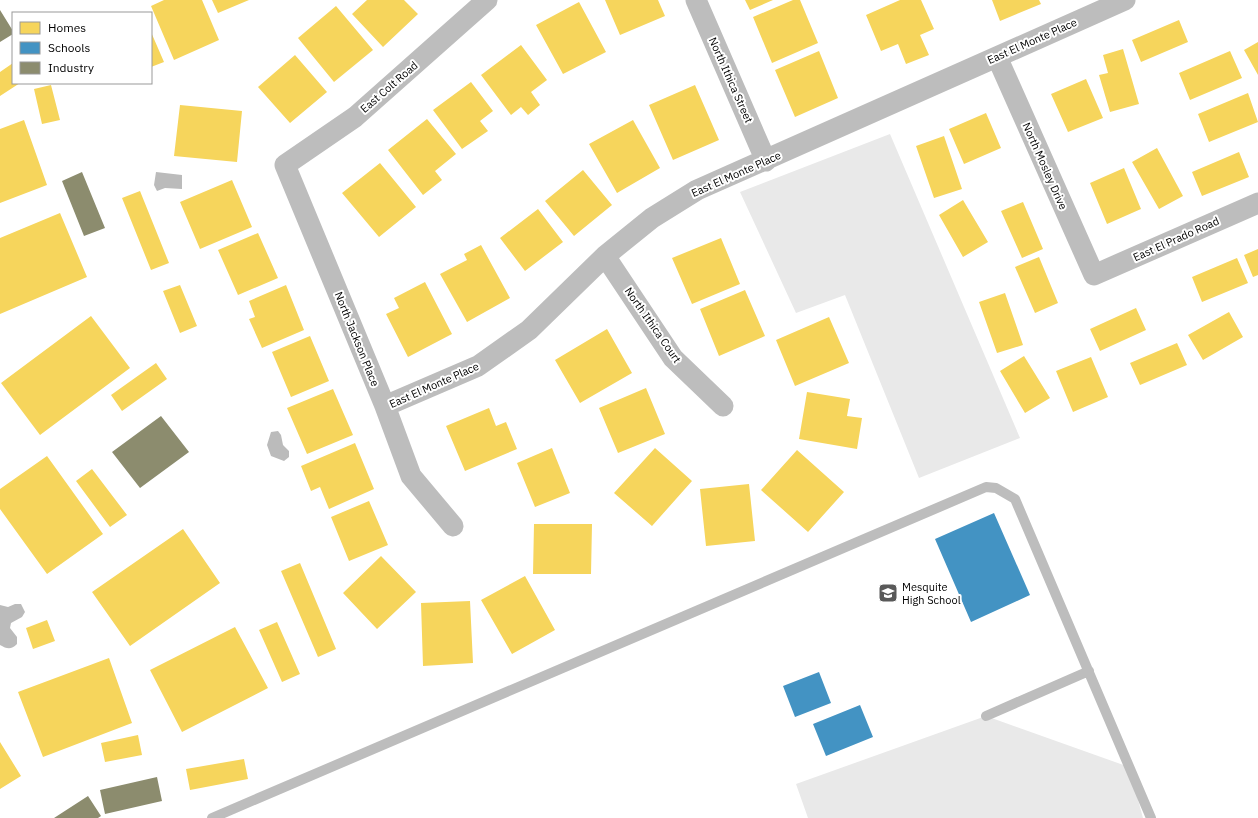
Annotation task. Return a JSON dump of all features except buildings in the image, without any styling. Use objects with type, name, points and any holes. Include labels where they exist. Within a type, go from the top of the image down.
[{"type":"street","name":"East Colt Road","points":[[285,165],[355,117],[487,0]]},
{"type":"street","name":"North Ithica Street","points":[[696,0],[766,161]]},
{"type":"street","name":"East El Monte Place","points":[[384,406],[478,366],[529,330],[605,256],[652,218],[697,190],[766,161],[1125,0]]},
{"type":"street","name":"North Mosley Drive","points":[[998,57],[1094,276]]},
{"type":"street","name":"North Jackson Place","points":[[285,165],[384,406],[411,476],[453,526]]},
{"type":"street","name":"East El Prado Road","points":[[1094,276],[1258,203]]},
{"type":"street","name":"North Ithica Court","points":[[605,256],[673,358],[723,406]]},
{"type":"lane","points":[[212,818],[986,487],[996,488],[1015,499],[1151,818]]},
{"type":"lane","points":[[986,716],[1089,671]]},
{"type":"shaded area","points":[[890,134],[1020,438],[919,478],[845,295],[796,313],[740,192]]},
{"type":"shaded area","points":[[156,172],[182,175],[182,189],[165,188],[157,191],[154,185]]},
{"type":"shaded area","points":[[278,431],[281,435],[283,445],[289,451],[289,457],[284,461],[271,456],[267,445],[271,432]]},
{"type":"shaded area","points":[[15,604],[21,604],[25,612],[22,617],[11,623],[10,628],[17,637],[17,644],[11,648],[7,648],[0,645],[0,605],[8,607]]},
{"type":"shaded area","points":[[986,716],[1129,767],[1143,818],[808,818],[796,784]]},
{"type":"place","name":"Mesquite High School","points":[[888,593]]}]
